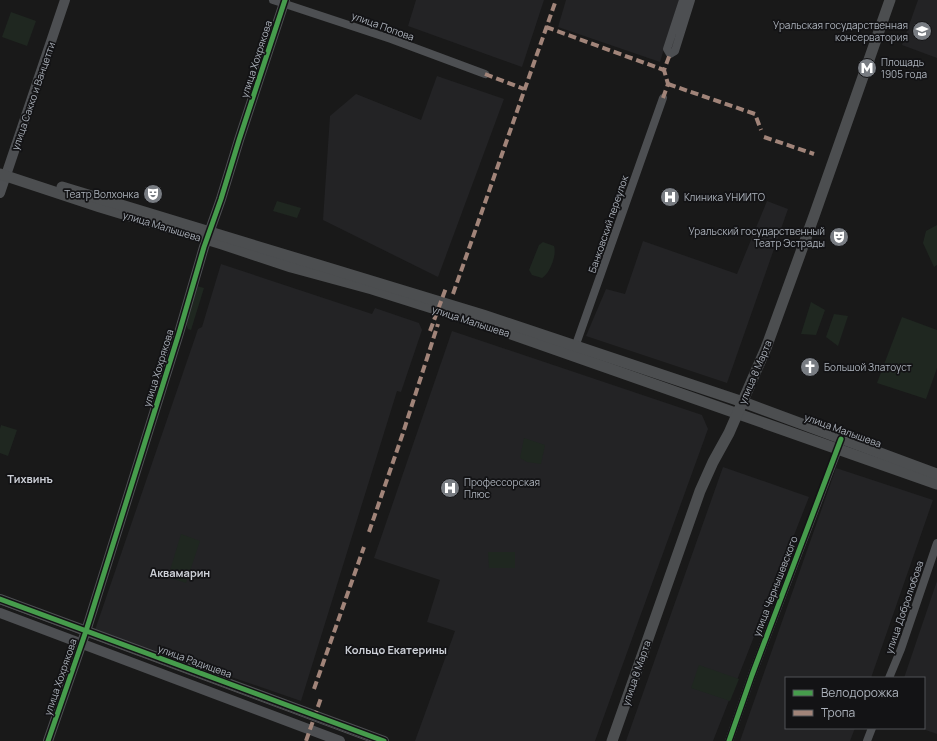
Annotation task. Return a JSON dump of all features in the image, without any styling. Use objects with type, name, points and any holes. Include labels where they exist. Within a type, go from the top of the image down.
[{"type":"main road","name":"улица 8 Марта","points":[[612,741],[700,491],[713,462],[730,433],[766,348],[802,251],[890,0]]},
{"type":"main road","name":"улица Малышева","points":[[3,172],[208,236],[295,268],[372,289],[574,352],[743,402],[937,484]]},
{"type":"main road","name":"улица Малышева","points":[[574,352],[738,414],[937,474]]},
{"type":"street","name":"улица Сакко и Ванцетти","points":[[0,193],[3,172],[65,0]]},
{"type":"street","name":"улица Попова","points":[[273,0],[284,2],[392,39],[485,74]]},
{"type":"street","points":[[683,0],[667,49],[670,54],[675,51],[691,0]]},
{"type":"street","name":"улица Хохрякова","points":[[48,741],[86,631],[208,236],[221,200],[284,2]]},
{"type":"street","name":"Банковский переулок","points":[[574,352],[663,98]]},
{"type":"street","name":"улица Чернышевского","points":[[729,741],[752,675],[840,444]]},
{"type":"street","name":"улица Добролюбова","points":[[889,677],[937,543]]},
{"type":"street","name":"улица Радищева","points":[[0,599],[384,741]]},
{"type":"street","points":[[0,613],[340,741]]},
{"type":"street","points":[[867,741],[872,729]]},
{"type":"shaded area","points":[[416,0],[544,0],[522,67],[408,26]]},
{"type":"shaded area","points":[[566,0],[679,0],[660,62],[558,27]]},
{"type":"shaded area","name":"Уральская государственная консерватория","points":[[918,0],[937,0],[937,58],[902,45]]},
{"type":"shaded area","points":[[11,12],[36,21],[27,46],[2,37]]},
{"type":"shaded area","points":[[437,76],[504,99],[438,277],[323,220],[330,116],[356,94],[421,120]]},
{"type":"shaded area","points":[[277,201],[301,208],[297,218],[273,211]]},
{"type":"shaded area","points":[[767,201],[788,209],[727,383],[586,336],[606,289],[625,294],[643,241],[737,274]]},
{"type":"shaded area","points":[[937,225],[937,265],[934,267],[923,243],[926,231]]},
{"type":"shaded area","points":[[543,242],[554,246],[555,254],[548,272],[542,278],[532,275],[529,270],[539,245]]},
{"type":"shaded area","points":[[221,264],[372,314],[375,308],[419,323],[422,330],[401,392],[397,391],[301,701],[95,630],[198,329],[202,327]]},
{"type":"shaded area","points":[[197,286],[204,288],[191,330],[188,329],[186,324]]},
{"type":"shaded area","points":[[811,302],[825,310],[816,335],[801,334]]},
{"type":"shaded area","points":[[834,314],[848,316],[838,346],[826,337]]},
{"type":"shaded area","points":[[902,317],[937,330],[937,368],[926,399],[877,383]]},
{"type":"shaded area","points":[[452,331],[702,415],[708,429],[595,741],[415,741],[455,631],[427,622],[440,580],[374,558]]},
{"type":"shaded area","points":[[1,425],[17,430],[8,456],[0,453]]},
{"type":"shaded area","points":[[524,438],[545,445],[541,464],[527,462],[520,458]]},
{"type":"shaded area","points":[[723,467],[809,497],[713,741],[626,741]]},
{"type":"shaded area","points":[[836,468],[933,500],[871,677],[785,677],[785,729],[855,729],[850,741],[740,741]]},
{"type":"shaded area","points":[[181,534],[200,541],[186,583],[168,577]]},
{"type":"shaded area","points":[[488,552],[515,552],[515,568],[489,568]]},
{"type":"shaded area","points":[[937,581],[937,734],[923,729],[925,729],[925,677],[904,677]]},
{"type":"shaded area","points":[[699,665],[739,679],[730,701],[691,688]]},
{"type":"tram line","points":[[0,604],[368,741]]},
{"type":"marked path","points":[[453,294],[556,0]]},
{"type":"marked path","points":[[546,27],[664,70]]},
{"type":"marked path","points":[[663,98],[668,84],[664,70],[670,54]]},
{"type":"marked path","points":[[485,74],[524,89]]},
{"type":"marked path","points":[[668,84],[755,114],[761,130]]},
{"type":"marked path","points":[[764,137],[814,154]]},
{"type":"marked path","points":[[430,331],[446,288]]},
{"type":"marked path","points":[[369,532],[438,324]]},
{"type":"marked path","points":[[314,689],[364,547]]},
{"type":"marked path","points":[[306,741],[321,698]]},
{"type":"cycle path","points":[[48,741],[86,631],[179,333],[204,247],[285,0]]},
{"type":"cycle path","points":[[729,741],[752,675],[841,439]]},
{"type":"cycle path","points":[[0,599],[384,741]]},
{"type":"place","name":"Уральская государственная консерватория","points":[[922,31]]},
{"type":"place","name":"Площадь 1905 года","points":[[867,68]]},
{"type":"place","name":"Театр Волхонка","points":[[153,194]]},
{"type":"place","name":"Клиника УНИИТО","points":[[670,197]]},
{"type":"place","name":"Уральский государственный Театр Эстрады","points":[[839,237]]},
{"type":"place","name":"Большой Златоуст","points":[[810,367]]},
{"type":"place","name":"Профессорская Плюс","points":[[450,488]]},
{"type":"district","name":"Тихвинъ","points":[[30,478]]},
{"type":"district","name":"Аквамарин","points":[[180,572]]},
{"type":"district","name":"Кольцо Екатерины","points":[[396,649]]}]
